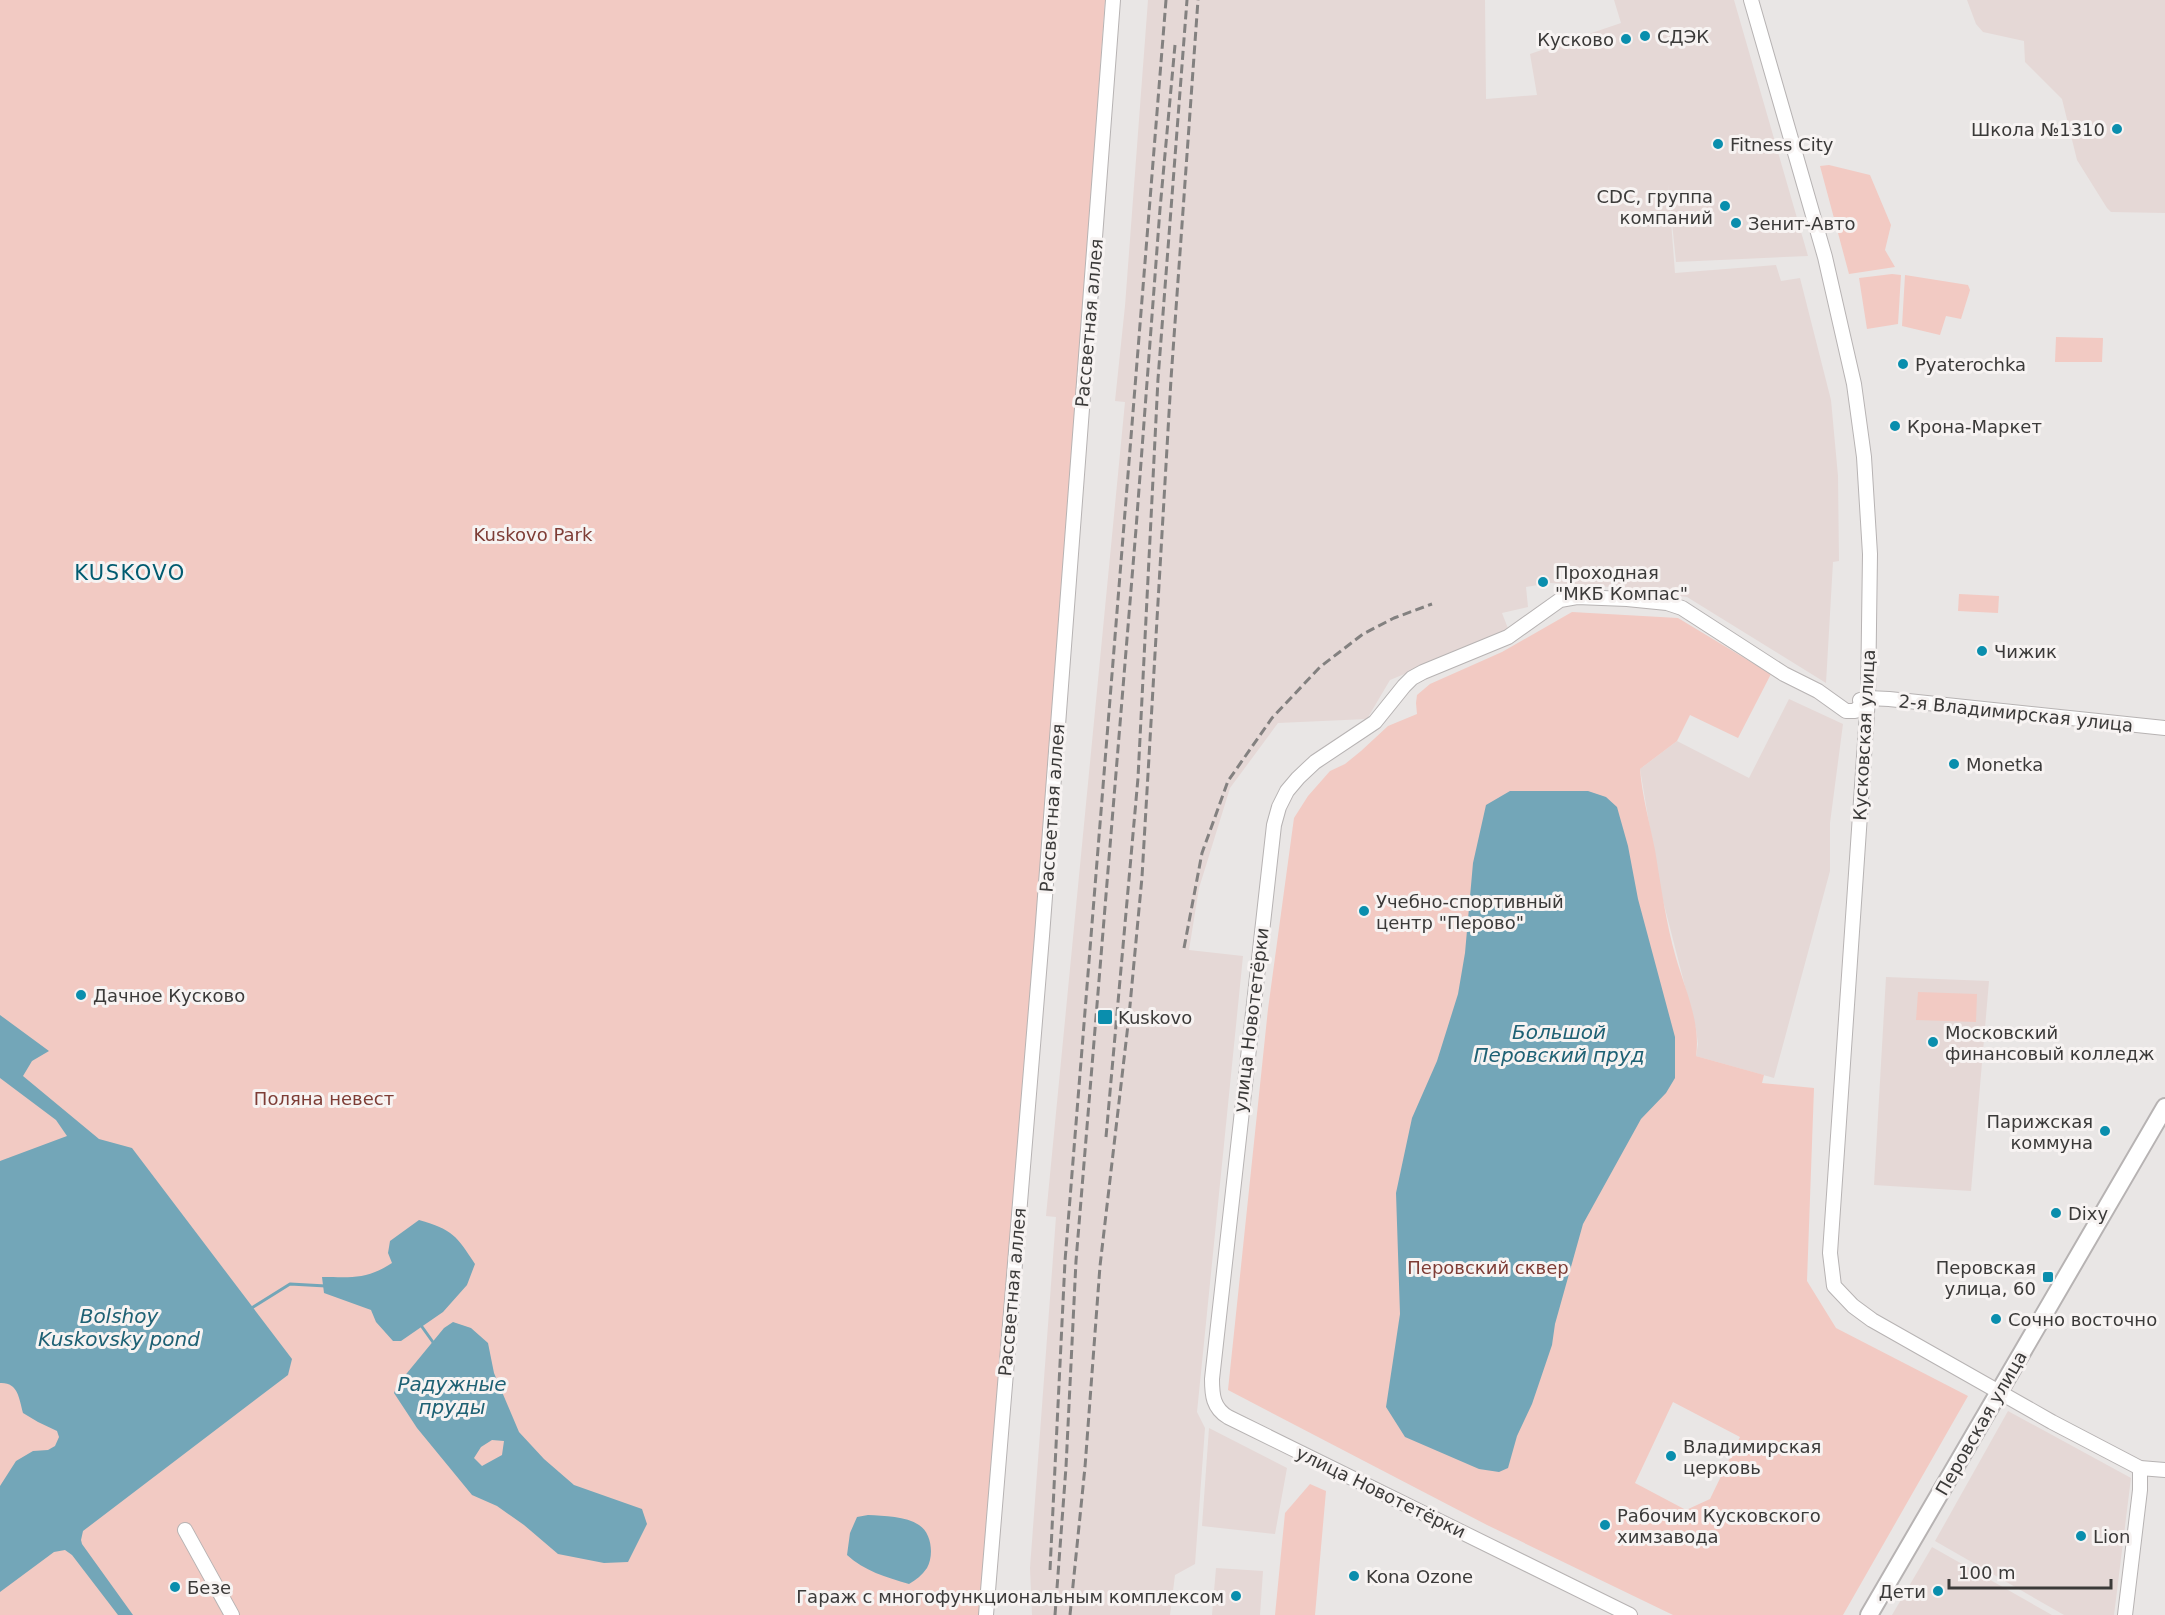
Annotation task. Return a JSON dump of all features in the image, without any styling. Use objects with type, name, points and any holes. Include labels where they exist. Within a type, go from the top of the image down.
[{"type":"main road","name":"Перовская улица","points":[[1869,1615],[2165,1107]]},
{"type":"street","name":"Рассветная аллея","points":[[986,1615],[1042,936],[1113,0]]},
{"type":"street","name":"Кусковская улица","points":[[1751,0],[1825,257],[1857,397],[1864,457],[1869,554],[1868,698],[1830,1252],[1834,1286],[1853,1306],[1872,1320],[2140,1468]]},
{"type":"street","name":"улица Новотетёрки","points":[[1630,1615],[1228,1417],[1216,1407],[1212,1379],[1274,825],[1287,791],[1298,778],[1336,747],[1375,722],[1412,678],[1508,637],[1560,600],[1576,597],[1667,603],[1682,608],[1784,674],[1818,692],[1848,705],[1868,698]]},
{"type":"street","name":"2-я Владимирская улица","points":[[1868,698],[2165,728]]},
{"type":"street","points":[[2125,1615],[2140,1490],[2140,1468],[2165,1470]]},
{"type":"street","points":[[185,1530],[232,1615]]},
{"type":"shaded area","points":[[1148,0],[1485,0],[1486,99],[1537,95],[1530,54],[1621,23],[1614,0],[1734,0],[1808,256],[1676,262],[1668,183],[1675,273],[1776,265],[1781,281],[1800,278],[1831,400],[1838,476],[1839,561],[1833,562],[1826,683],[1687,597],[1593,585],[1550,583],[1526,587],[1528,607],[1502,613],[1509,631],[1390,680],[1367,719],[1278,723],[1230,788],[1199,888],[1189,950],[1243,956],[1197,1412],[1205,1428],[1195,1564],[1175,1575],[1170,1615],[1032,1615],[1030,1568],[1056,1217],[1046,1216],[1125,402],[1115,401],[1125,306]]},
{"type":"shaded area","name":"Школа №1310","points":[[1967,0],[2165,0],[2165,213],[2111,212],[2107,208],[2077,160],[2062,99],[2025,62],[2024,41],[1983,32],[1976,24]]},
{"type":"shaded area","points":[[1789,699],[1843,724],[1830,823],[1830,871],[1774,1078],[1696,1056],[1698,1044],[1696,1029],[1660,889],[1640,769],[1677,741],[1749,778]]},
{"type":"shaded area","name":"Московский финансовый колледж","points":[[1886,977],[1989,981],[1971,1191],[1874,1185]]},
{"type":"shaded area","points":[[2008,1411],[2131,1478],[2114,1615],[2064,1615],[1935,1541]]},
{"type":"shaded area","points":[[1209,1428],[1287,1468],[1275,1534],[1202,1526]]},
{"type":"shaded area","points":[[1932,1547],[1978,1573],[2052,1615],[1892,1615]]},
{"type":"shaded area","name":"Гараж с многофункциональным комплексом","points":[[1216,1568],[1263,1571],[1260,1615],[1212,1615]]},
{"type":"green space","name":"Kuskovo Park","points":[[0,0],[1105,0],[1043,869],[982,1615],[0,1615]]},
{"type":"green space","points":[[1829,165],[1870,175],[1891,225],[1885,250],[1895,267],[1849,274],[1820,166]]},
{"type":"green space","points":[[1901,275],[1898,324],[1867,329],[1859,278]]},
{"type":"green space","points":[[1905,275],[1968,285],[1970,290],[1961,319],[1946,316],[1940,335],[1902,326]]},
{"type":"green space","points":[[2056,337],[2103,338],[2102,362],[2055,362]]},
{"type":"green space","points":[[1959,594],[1999,596],[1998,613],[1958,611]]},
{"type":"green space","name":"Перовский сквер","points":[[1572,612],[1678,618],[1771,674],[1738,738],[1690,715],[1677,741],[1640,769],[1669,931],[1694,1019],[1696,1056],[1764,1075],[1762,1083],[1814,1088],[1807,1281],[1836,1328],[1968,1396],[1843,1615],[1673,1615],[1487,1525],[1228,1390],[1268,1009],[1294,818],[1308,796],[1330,771],[1345,764],[1388,726],[1417,714],[1417,695],[1430,684],[1502,652]],"holes":[[[1673,1402],[1740,1437],[1710,1499],[1686,1510],[1635,1483]]]},
{"type":"green space","points":[[1918,992],[1977,994],[1976,1022],[1916,1020]]},
{"type":"green space","points":[[1310,1484],[1326,1491],[1315,1615],[1275,1615],[1285,1513]]},
{"type":"water","name":"Большой Перовский пруд","points":[[1510,791],[1588,791],[1606,797],[1617,807],[1628,846],[1638,899],[1675,1037],[1675,1078],[1666,1093],[1641,1119],[1583,1224],[1555,1324],[1552,1345],[1532,1404],[1517,1436],[1508,1468],[1499,1472],[1479,1469],[1405,1437],[1386,1407],[1400,1314],[1396,1193],[1412,1118],[1437,1061],[1458,994],[1465,953],[1473,863],[1486,805]]},
{"type":"water","name":"Bolshoy Kuskovsky pond","points":[[0,1015],[49,1051],[32,1061],[23,1076],[99,1139],[132,1148],[292,1359],[288,1375],[83,1531],[82,1544],[133,1615],[118,1615],[72,1555],[65,1550],[54,1552],[0,1592],[0,1486],[16,1461],[33,1451],[48,1450],[55,1446],[59,1437],[57,1431],[23,1413],[14,1388],[6,1383],[0,1383],[0,1161],[67,1136],[56,1120],[0,1078]]},
{"type":"water","name":"Радужные пруды","points":[[419,1220],[453,1235],[475,1264],[467,1285],[443,1312],[401,1341],[393,1341],[376,1322],[371,1310],[324,1293],[322,1277],[366,1275],[392,1263],[388,1253],[390,1241]]},
{"type":"water","name":"Радужные пруды","points":[[453,1322],[471,1328],[488,1343],[494,1373],[519,1432],[544,1459],[574,1485],[642,1509],[647,1524],[628,1562],[604,1563],[558,1554],[497,1506],[472,1495],[417,1428],[394,1393],[398,1384],[444,1328]],"holes":[[[492,1440],[504,1441],[502,1455],[482,1466],[474,1458],[481,1447]]]},
{"type":"water","points":[[868,1515],[908,1520],[919,1525],[927,1533],[931,1557],[925,1571],[914,1581],[909,1584],[884,1576],[868,1569],[847,1555],[850,1533],[857,1517]]},
{"type":"waterway","points":[[250,1309],[290,1284],[326,1286]]},
{"type":"waterway","points":[[420,1324],[435,1345]]},
{"type":"railway","points":[[1050,1570],[1065,1261],[1166,0]]},
{"type":"railway","points":[[1106,1137],[1138,778],[1158,379],[1187,0]]},
{"type":"railway","points":[[1070,1615],[1085,1467],[1100,1266],[1129,1016],[1142,877],[1171,379],[1198,0]]},
{"type":"railway","points":[[1055,1615],[1066,1467],[1076,1261],[1175,45]]},
{"type":"railway","points":[[1184,948],[1202,853],[1228,781],[1272,718],[1320,667],[1363,634],[1394,618],[1432,604]]},
{"type":"place","name":"СДЭК","points":[[1645,36]]},
{"type":"place","name":"Кусково","points":[[1626,39]]},
{"type":"place","name":"Школа №1310","points":[[2117,129]]},
{"type":"place","name":"Fitness City","points":[[1718,144]]},
{"type":"place","name":"CDC, группа компаний","points":[[1725,206]]},
{"type":"place","name":"Зенит-Авто","points":[[1736,223]]},
{"type":"place","name":"Pyaterochka","points":[[1903,364]]},
{"type":"place","name":"Крона-Маркет","points":[[1895,426]]},
{"type":"place","name":"Проходная \"МКБ Компас\"","points":[[1543,582]]},
{"type":"place","name":"Чижик","points":[[1982,651]]},
{"type":"place","name":"Monetka","points":[[1954,764]]},
{"type":"place","name":"Учебно-спортивный центр \"Перово\"","points":[[1364,911]]},
{"type":"place","name":"Дачное Кусково","points":[[81,995]]},
{"type":"place","name":"Kuskovo","points":[[1105,1017]]},
{"type":"place","name":"Московский финансовый колледж","points":[[1933,1042]]},
{"type":"place","name":"Парижская коммуна","points":[[2105,1131]]},
{"type":"place","name":"Dixy","points":[[2056,1213]]},
{"type":"place","name":"Перовская улица, 60","points":[[2048,1277]]},
{"type":"place","name":"Сочно восточно","points":[[1996,1319]]},
{"type":"place","name":"Владимирская церковь","points":[[1671,1456]]},
{"type":"place","name":"Рабочим Кусковского химзавода","points":[[1605,1525]]},
{"type":"place","name":"Lion","points":[[2081,1536]]},
{"type":"place","name":"Kona Ozone","points":[[1354,1576]]},
{"type":"place","name":"Безе","points":[[175,1587]]},
{"type":"place","name":"Дети","points":[[1938,1591]]},
{"type":"place","name":"Гараж с многофункциональным комплексом","points":[[1236,1596]]},
{"type":"district","name":"KUSKOVO","points":[[130,573]]},
{"type":"park label","name":"Поляна невест","points":[[324,1098]]}]
